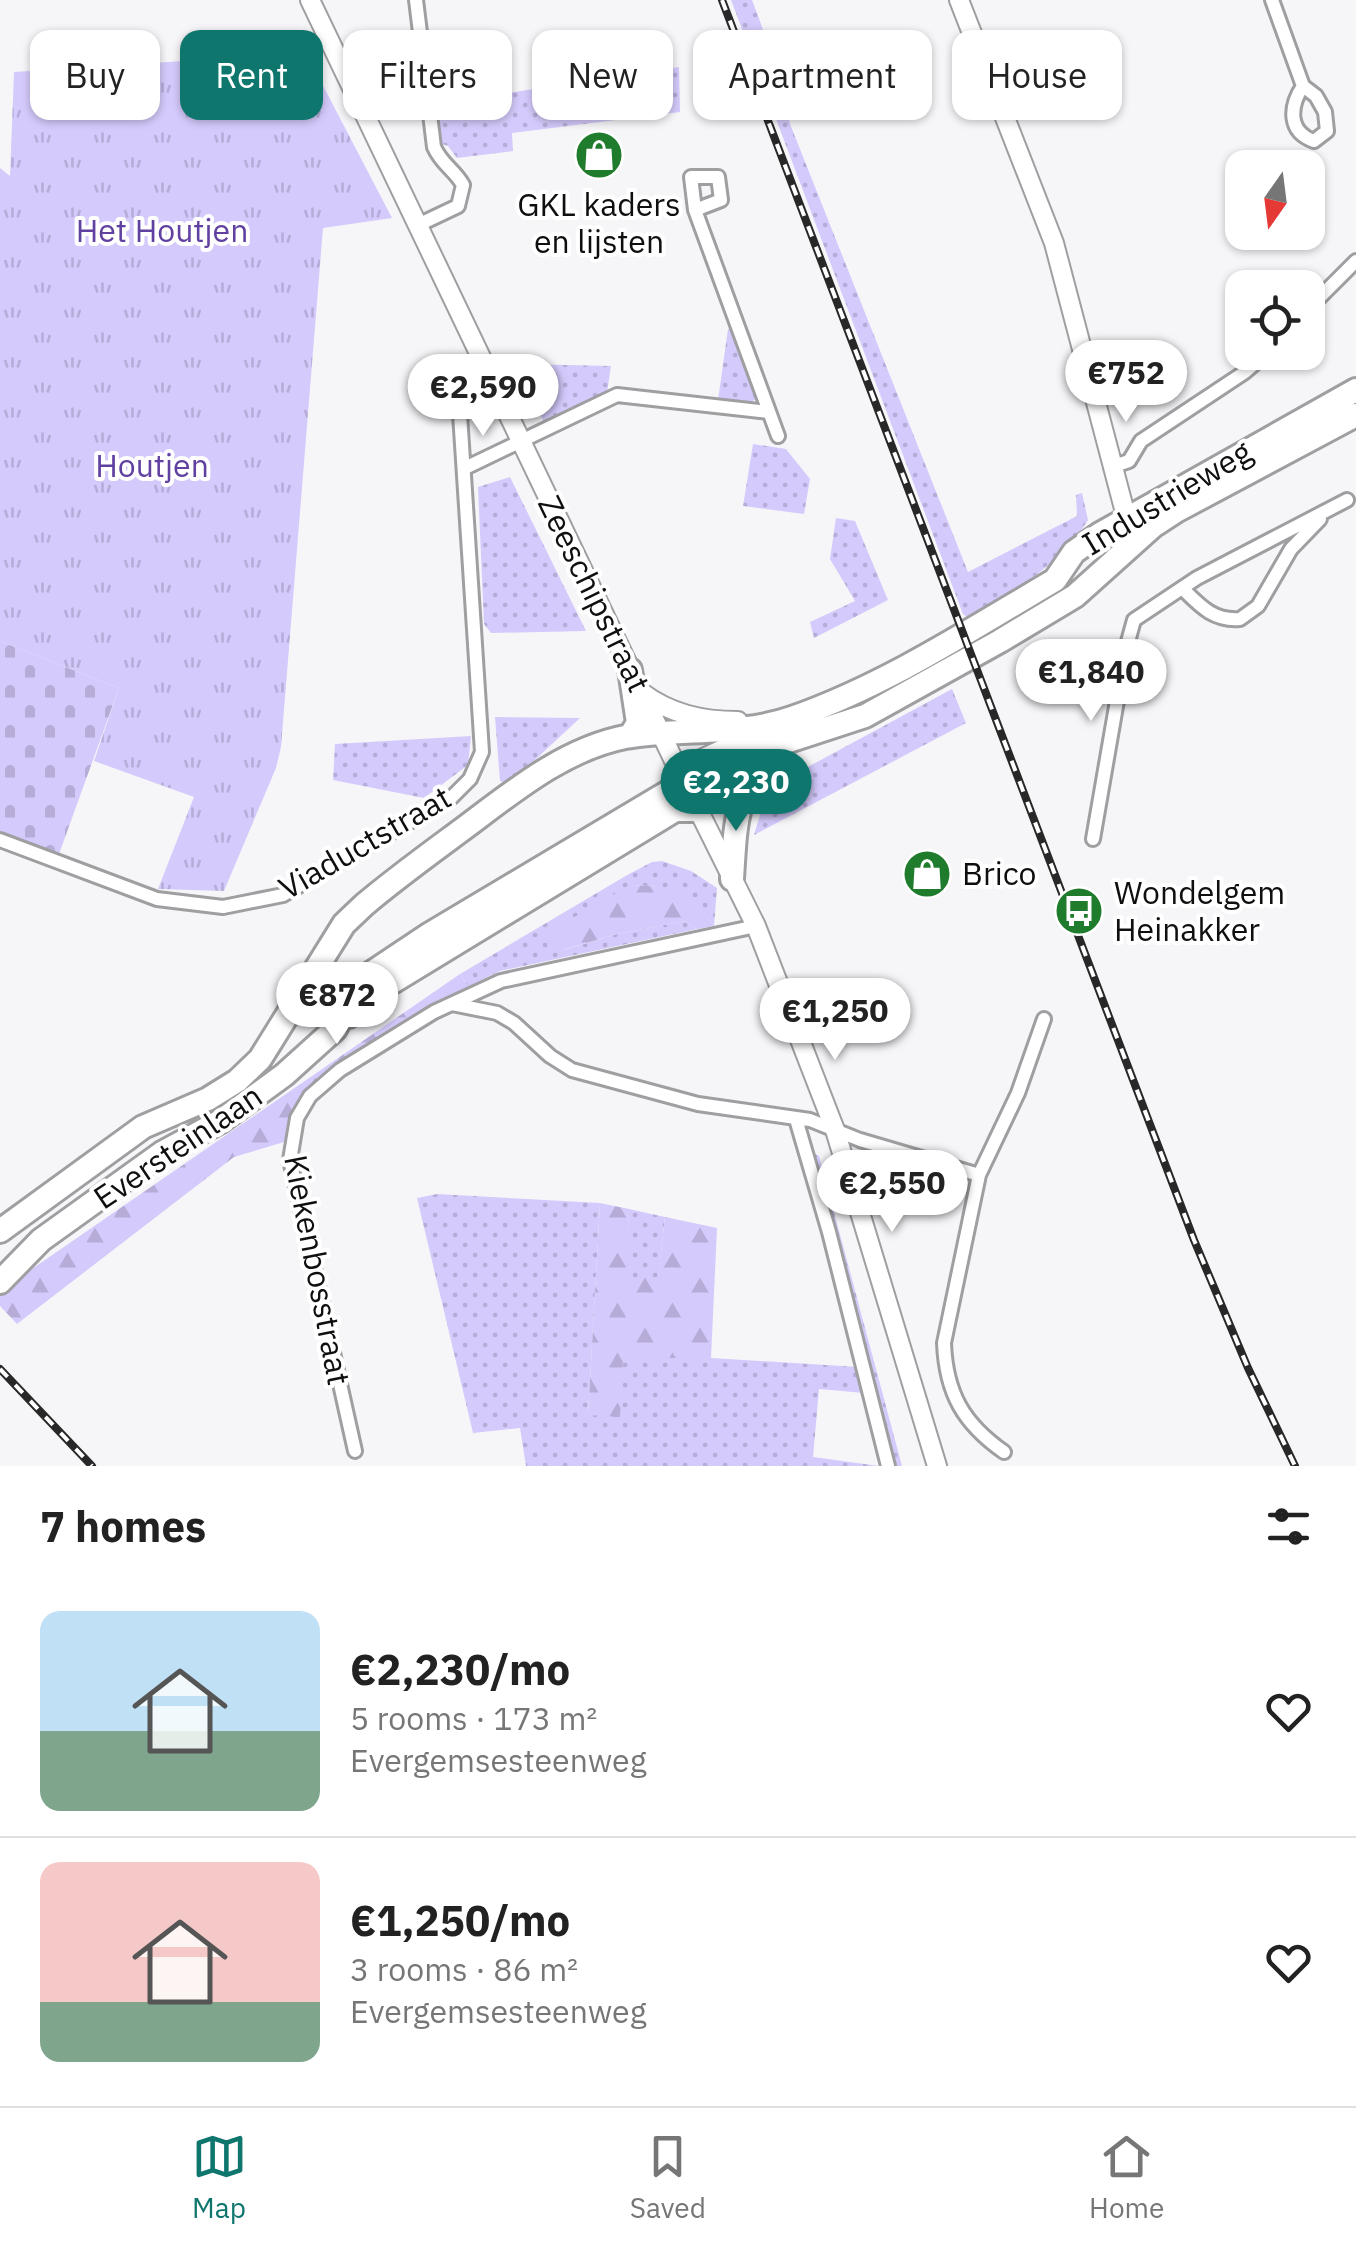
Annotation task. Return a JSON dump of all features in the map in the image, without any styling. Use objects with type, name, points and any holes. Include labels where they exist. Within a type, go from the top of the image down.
[{"type":"highway","name":"Industrieweg","points":[[630,736],[753,728],[831,704],[924,657],[1055,580],[1074,552],[1356,390]]},
{"type":"highway","name":"Industrieweg","points":[[866,716],[1076,596],[1153,526],[1176,511],[1356,415]]},
{"type":"highway","points":[[630,670],[638,723],[630,736]]},
{"type":"highway","name":"Eversteinlaan","points":[[0,1282],[41,1240],[162,1153],[220,1121],[284,1075],[336,1029],[361,980],[450,920],[739,755],[866,716]]},
{"type":"highway","name":"Eversteinlaan","points":[[0,1230],[143,1127],[208,1100],[237,1081],[260,1059],[344,924],[391,882],[564,759],[630,736]]},
{"type":"highway","points":[[732,879],[740,803],[748,781],[775,745]]},
{"type":"highway","points":[[336,1029],[366,998],[675,810],[698,810]]},
{"type":"main road","name":"Zeeschipstraat","points":[[310,0],[756,926],[835,1130],[936,1466]]},
{"type":"main road","points":[[960,0],[1054,243],[1127,520]]},
{"type":"main road","points":[[640,692],[656,704],[686,716],[727,721],[786,720]]},
{"type":"main road","points":[[685,783],[701,759],[786,720]]},
{"type":"street","points":[[416,0],[434,148],[442,165],[456,172],[463,186],[458,206],[418,226]]},
{"type":"street","points":[[1272,0],[1304,86]]},
{"type":"street","points":[[695,210],[778,436]]},
{"type":"street","points":[[1325,292],[1356,261]]},
{"type":"street","points":[[1112,467],[1128,461],[1140,441],[1248,370]]},
{"type":"street","points":[[460,414],[465,468],[618,395],[769,412]]},
{"type":"street","name":"Viaductstraat","points":[[0,840],[157,899],[222,907],[282,895],[451,798],[470,780],[482,752],[465,468]]},
{"type":"street","points":[[1184,589],[1217,618],[1240,619],[1258,606],[1304,532],[1351,498]]},
{"type":"street","points":[[1093,839],[1134,620],[1197,578],[1351,498]]},
{"type":"street","name":"Kiekenbosstraat","points":[[355,1451],[290,1160],[292,1138],[310,1096],[340,1070],[452,1004],[501,981],[756,926]]},
{"type":"street","points":[[452,1004],[497,1013],[572,1070],[698,1104],[810,1120],[860,1140],[979,1175]]},
{"type":"street","points":[[1004,1452],[969,1424],[945,1359],[944,1344],[979,1175],[1018,1094],[1044,1019]]},
{"type":"street","points":[[796,1119],[888,1466]]},
{"type":"green space","points":[[731,0],[752,0],[763,30],[742,30]]},
{"type":"green space","name":"Het Houtjen","points":[[180,61],[180,120],[323,120],[323,86],[392,218],[323,228],[281,747],[276,768],[224,891],[158,889],[194,797],[94,761],[119,688],[0,641],[0,168],[10,176],[14,72],[30,71],[30,120],[160,120],[160,62]]},
{"type":"green space","points":[[679,67],[680,112],[673,113],[673,68]]},
{"type":"green space","points":[[532,89],[532,120],[616,120],[512,133],[513,151],[457,158],[442,144],[438,120],[512,120],[512,92]]},
{"type":"green space","points":[[776,120],[789,120],[968,572],[1077,516],[1076,495],[1082,493],[1088,520],[1064,551],[1002,598],[968,618],[963,614]]},
{"type":"green space","points":[[728,329],[733,330],[758,399],[741,405],[718,400]]},
{"type":"green space","points":[[611,366],[607,393],[544,422],[516,367]]},
{"type":"green space","points":[[753,444],[786,449],[810,479],[804,514],[743,506]]},
{"type":"green space","points":[[510,477],[586,631],[491,633],[484,624],[478,487]]},
{"type":"green space","points":[[836,518],[855,521],[888,600],[814,638],[810,622],[855,601],[830,559]]},
{"type":"green space","points":[[0,641],[119,688],[59,854],[0,831]]},
{"type":"green space","points":[[952,689],[966,723],[754,835],[765,798],[782,781]]},
{"type":"green space","points":[[495,717],[580,718],[509,784],[500,781]]},
{"type":"green space","points":[[471,736],[468,765],[424,798],[333,780],[335,744]]},
{"type":"green space","points":[[662,861],[691,871],[717,888],[714,926],[678,894],[657,887],[630,885],[564,950],[617,934],[685,921],[697,929],[500,971],[468,987],[460,974],[629,874]]},
{"type":"green space","points":[[630,885],[678,893],[696,905],[714,926],[697,929],[685,921],[617,934],[563,950],[547,946],[547,933]]},
{"type":"green space","points":[[460,974],[468,987],[386,1032],[311,1087],[297,1106],[284,1142],[234,1157],[17,1324],[0,1306],[0,1291]]},
{"type":"green space","points":[[815,1154],[819,1156],[902,1466],[893,1466]]},
{"type":"green space","points":[[437,1194],[600,1203],[588,1415],[623,1358],[711,1358],[858,1367],[864,1393],[819,1389],[813,1457],[879,1466],[526,1466],[520,1428],[473,1433],[417,1198]]},
{"type":"green space","points":[[600,1203],[629,1209],[627,1277],[658,1277],[665,1217],[717,1228],[711,1358],[623,1358],[620,1417],[588,1415]]},
{"type":"green space","points":[[629,1209],[665,1217],[658,1278],[626,1277]]},
{"type":"railway","points":[[722,0],[1194,1240],[1295,1466]]},
{"type":"railway","points":[[0,1369],[92,1466]]},
{"type":"place","name":"GKL kaders en lijsten","points":[[599,155]]},
{"type":"place","name":"Brico","points":[[927,874]]},
{"type":"place","name":"Wondelgem Heinakker","points":[[1079,911]]},
{"type":"park label","name":"Houtjen","points":[[152,466]]}]
